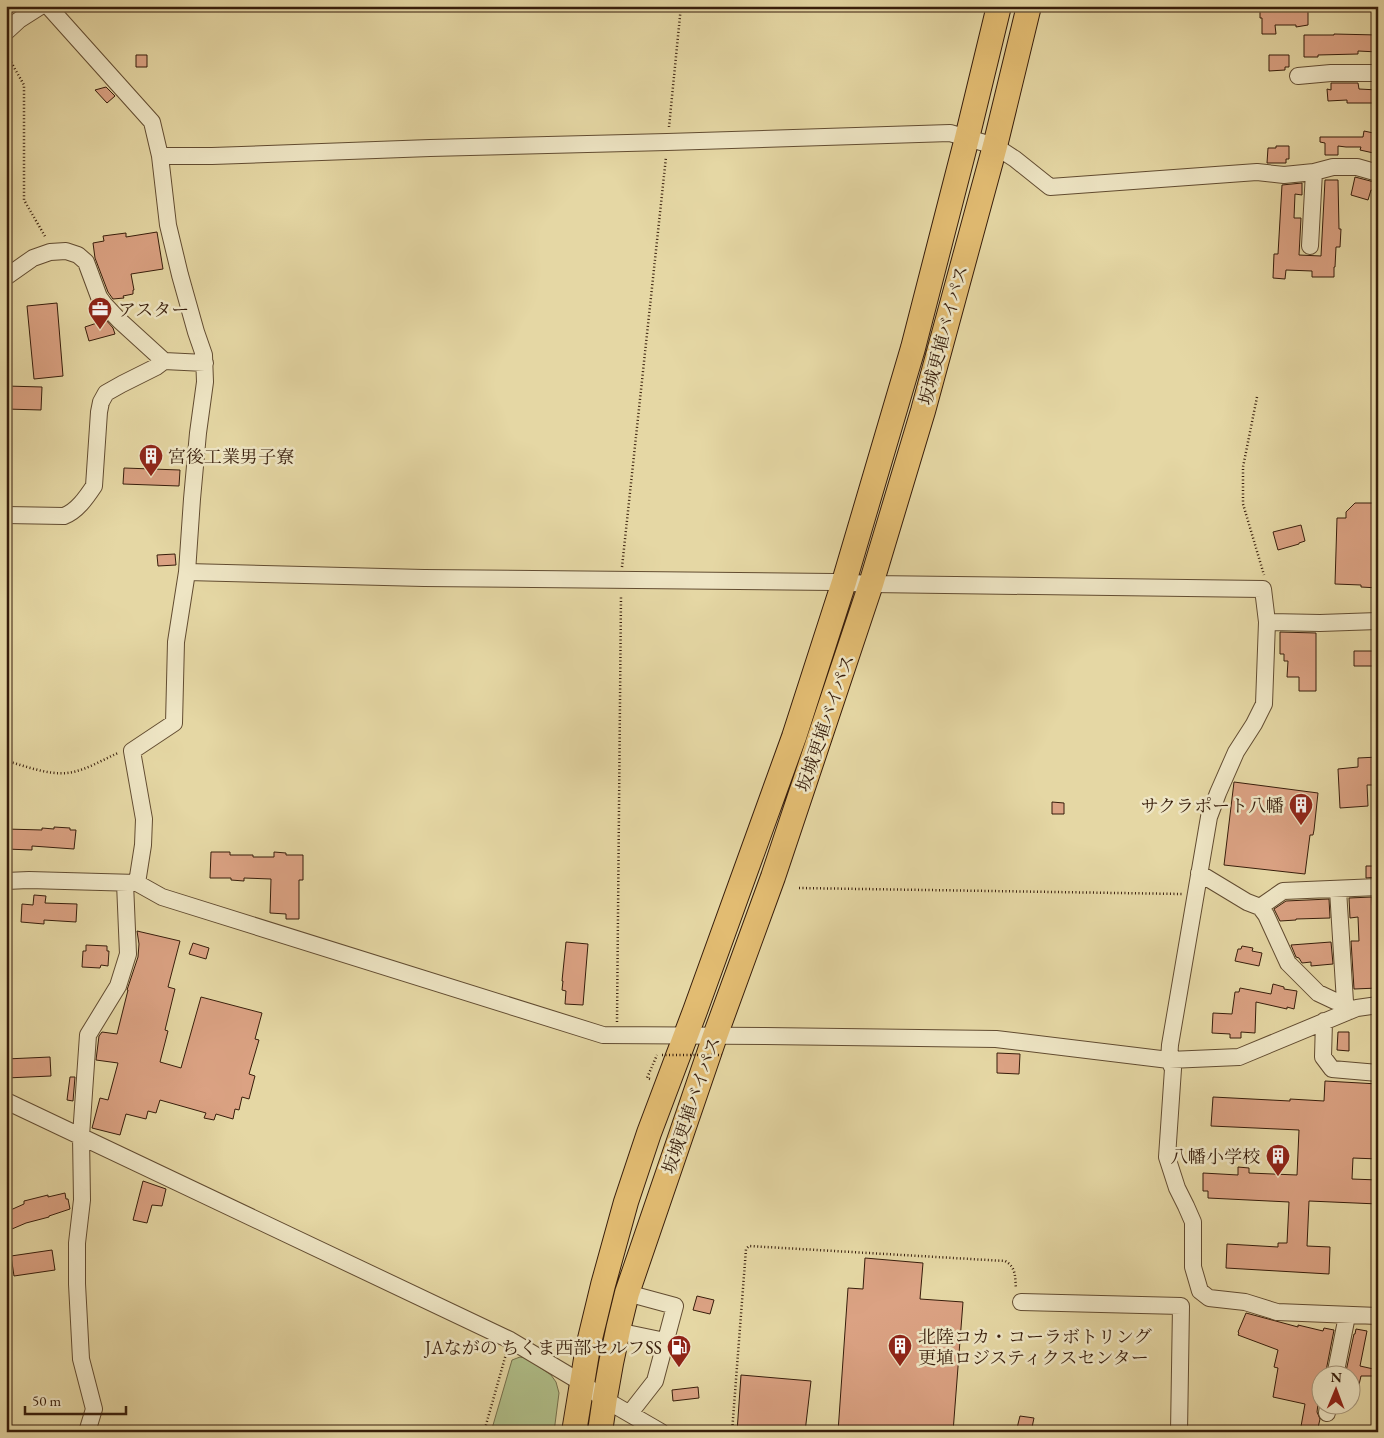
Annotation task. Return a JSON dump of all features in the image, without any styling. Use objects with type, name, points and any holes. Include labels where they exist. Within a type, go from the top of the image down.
[{"type":"highway","name":"坂城更埴バイパス","points":[[574,1432],[588,1347],[626,1202],[649,1132],[686,1036],[794,737],[844,582],[913,348],[999,6]]},
{"type":"highway","name":"坂城更埴バイパス","points":[[600,1432],[604,1399],[617,1331],[627,1293],[719,1045],[776,867],[871,584],[923,411],[995,146],[1029,6]]},
{"type":"street","points":[[6,32],[19,20],[41,6]]},
{"type":"street","points":[[48,6],[152,122],[160,156],[168,224],[180,275],[204,355],[204,382],[192,499],[187,572],[176,642],[174,723],[132,750],[144,818],[143,844],[131,883],[128,954],[118,986],[88,1035],[81,1136],[82,1200],[77,1244],[81,1360],[94,1409],[87,1432]]},
{"type":"street","points":[[1298,76],[1378,73]]},
{"type":"street","points":[[160,156],[212,156],[950,133],[995,146],[1015,159],[1050,187],[1257,172],[1284,175],[1314,172],[1333,167],[1357,167],[1378,173]]},
{"type":"street","points":[[1310,246],[1314,172]]},
{"type":"street","points":[[6,277],[33,258],[50,252],[66,251],[78,255],[86,262],[99,297],[104,304],[164,361],[204,364]]},
{"type":"street","points":[[6,515],[64,516],[70,514],[94,486],[99,412],[101,402],[106,393],[164,361]]},
{"type":"street","points":[[187,572],[1263,589],[1266,622],[1264,704],[1236,752],[1210,817],[1170,1045],[1170,1060],[1173,1069],[1167,1157],[1176,1188],[1193,1222],[1193,1267],[1200,1291],[1210,1298],[1245,1302],[1278,1312],[1378,1316]]},
{"type":"street","points":[[1266,622],[1378,621]]},
{"type":"street","points":[[1199,873],[1247,902],[1260,907],[1288,963],[1318,993],[1357,1008],[1378,1005]]},
{"type":"street","points":[[6,881],[131,883],[162,897],[604,1035],[686,1036],[719,1045],[996,1039],[1170,1060],[1239,1057],[1324,1021],[1348,1006]]},
{"type":"street","points":[[1260,907],[1283,891],[1378,887]]},
{"type":"street","points":[[1338,890],[1348,1006]]},
{"type":"street","points":[[1324,1021],[1323,1057],[1332,1069],[1378,1073]]},
{"type":"street","points":[[6,1101],[510,1340],[661,1432]]},
{"type":"street","points":[[1179,1432],[1181,1306],[1192,1294],[1200,1291]]},
{"type":"street","points":[[627,1293],[675,1306],[655,1381],[630,1413]]},
{"type":"street","points":[[1022,1302],[1181,1306]]},
{"type":"street","points":[[1337,1366],[1347,1316]]},
{"type":"street","points":[[617,1331],[665,1341]]},
{"type":"path","points":[[617,1036],[621,580],[681,6]]},
{"type":"path","points":[[6,53],[24,86],[24,200],[48,240],[50,252]]},
{"type":"path","points":[[1257,397],[1243,467],[1242,504],[1264,573],[1263,589]]},
{"type":"path","points":[[6,760],[40,771],[67,773],[120,752],[132,750]]},
{"type":"path","points":[[798,888],[1195,894]]},
{"type":"path","points":[[662,1055],[719,1045]]},
{"type":"path","points":[[732,1432],[746,1249],[749,1246],[1004,1261],[1011,1264],[1015,1271],[1016,1298],[1022,1302]]},
{"type":"path","points":[[484,1432],[510,1340]]},
{"type":"green space","points":[[520,1357],[526,1358],[551,1375],[556,1382],[559,1393],[554,1432],[491,1432],[512,1360]]},
{"type":"building","points":[[1308,6],[1308,25],[1296,27],[1296,25],[1275,25],[1276,34],[1262,34],[1260,8]]},
{"type":"building","points":[[1304,35],[1378,35],[1378,52],[1358,51],[1358,54],[1304,57]]},
{"type":"building","points":[[136,55],[147,55],[147,67],[136,67]]},
{"type":"building","points":[[1269,55],[1289,55],[1289,67],[1285,67],[1285,70],[1269,71]]},
{"type":"building","points":[[1331,83],[1358,83],[1359,89],[1378,90],[1378,103],[1347,103],[1347,100],[1328,101],[1327,89],[1331,90]]},
{"type":"building","points":[[106,87],[115,96],[107,103],[95,90]]},
{"type":"building","points":[[1364,131],[1378,134],[1378,154],[1360,150],[1361,147],[1338,146],[1338,155],[1325,155],[1325,143],[1320,142],[1320,137],[1363,137]]},
{"type":"building","points":[[1276,146],[1289,146],[1289,159],[1286,159],[1286,163],[1267,163],[1268,148],[1276,148]]},
{"type":"building","points":[[1355,177],[1378,183],[1378,192],[1371,190],[1368,200],[1351,195]]},
{"type":"building","points":[[1325,180],[1338,180],[1339,229],[1341,229],[1340,247],[1336,247],[1334,277],[1312,277],[1312,271],[1286,270],[1285,279],[1273,278],[1274,254],[1278,254],[1282,185],[1302,183],[1302,195],[1295,194],[1294,218],[1301,218],[1299,255],[1321,256]]},
{"type":"building","points":[[157,232],[163,269],[131,274],[133,294],[123,296],[124,298],[113,299],[108,292],[95,258],[93,243],[104,241],[103,236],[126,233],[126,237]]},
{"type":"building","points":[[57,303],[63,376],[34,379],[27,306]]},
{"type":"building","name":"アスター","points":[[106,320],[113,328],[115,334],[89,341],[85,327]]},
{"type":"building","points":[[6,386],[42,387],[41,410],[6,409]]},
{"type":"building","name":"宮後工業男子寮","points":[[124,468],[180,470],[179,486],[123,484]]},
{"type":"building","points":[[1355,503],[1378,503],[1378,588],[1335,584],[1337,518],[1346,518],[1346,512]]},
{"type":"building","points":[[1301,525],[1305,541],[1278,550],[1273,532]]},
{"type":"building","points":[[175,554],[176,565],[158,566],[157,555]]},
{"type":"building","points":[[1280,632],[1316,633],[1316,691],[1299,691],[1299,677],[1287,677],[1288,661],[1284,661],[1284,654],[1280,654]]},
{"type":"building","points":[[1354,651],[1374,651],[1374,666],[1354,666]]},
{"type":"building","points":[[1378,757],[1378,785],[1367,785],[1368,806],[1340,808],[1338,769],[1358,767],[1358,758]]},
{"type":"building","name":"サクラポート八幡","points":[[1234,782],[1318,793],[1314,830],[1313,835],[1310,835],[1305,874],[1224,865]]},
{"type":"building","points":[[1052,802],[1064,803],[1064,814],[1052,814]]},
{"type":"building","points":[[54,827],[76,830],[74,849],[32,846],[32,850],[6,849],[6,829],[42,830],[42,828],[54,829]]},
{"type":"building","points":[[211,852],[230,852],[230,855],[253,855],[253,857],[274,857],[274,852],[286,853],[286,855],[303,855],[303,880],[299,880],[299,919],[286,919],[286,914],[270,913],[271,879],[244,878],[244,881],[231,880],[231,878],[210,878]]},
{"type":"building","points":[[1366,866],[1378,866],[1378,877],[1366,878]]},
{"type":"building","points":[[34,895],[46,896],[45,903],[77,904],[76,922],[44,920],[44,924],[21,922],[22,904],[33,905]]},
{"type":"building","points":[[1372,897],[1373,916],[1378,916],[1378,943],[1373,943],[1374,970],[1377,969],[1378,988],[1354,989],[1351,941],[1359,941],[1358,917],[1350,918],[1349,898]]},
{"type":"building","points":[[1329,899],[1330,918],[1280,921],[1274,909],[1286,901]]},
{"type":"building","points":[[137,931],[180,941],[168,987],[175,989],[165,1030],[168,1031],[160,1062],[181,1068],[201,997],[262,1013],[255,1039],[259,1040],[249,1074],[255,1076],[249,1099],[242,1097],[239,1110],[235,1109],[233,1119],[216,1114],[214,1120],[204,1118],[206,1113],[160,1100],[156,1113],[148,1111],[146,1119],[126,1114],[120,1135],[92,1128],[100,1098],[108,1100],[118,1063],[96,1060],[99,1036],[102,1032],[117,1034],[127,990],[138,957]]},
{"type":"building","points":[[566,942],[588,944],[583,1005],[565,1004],[566,991],[562,990],[562,981]]},
{"type":"building","points":[[1331,942],[1333,964],[1311,966],[1311,962],[1302,963],[1296,957],[1291,945]]},
{"type":"building","points":[[193,943],[209,948],[206,959],[189,954]]},
{"type":"building","points":[[86,945],[107,946],[107,951],[109,951],[108,966],[101,965],[100,968],[82,967],[83,951],[86,951]]},
{"type":"building","points":[[1242,946],[1253,948],[1252,951],[1262,953],[1259,966],[1235,961],[1238,949],[1241,949]]},
{"type":"building","points":[[1273,984],[1284,987],[1284,989],[1297,991],[1294,1009],[1256,1002],[1255,1033],[1241,1032],[1241,1038],[1230,1038],[1230,1034],[1212,1033],[1213,1013],[1232,1014],[1235,992],[1239,992],[1240,988],[1271,994]]},
{"type":"building","points":[[1338,1032],[1349,1032],[1349,1051],[1337,1050]]},
{"type":"building","points":[[997,1053],[1020,1054],[1019,1074],[997,1073]]},
{"type":"building","points":[[50,1057],[51,1076],[6,1078],[6,1059]]},
{"type":"building","points":[[70,1077],[75,1077],[73,1101],[67,1100]]},
{"type":"building","name":"八幡小学校","points":[[1325,1081],[1378,1084],[1378,1159],[1353,1158],[1352,1179],[1378,1180],[1378,1204],[1309,1201],[1307,1246],[1330,1247],[1329,1274],[1226,1268],[1227,1244],[1278,1247],[1278,1243],[1287,1243],[1289,1202],[1208,1198],[1208,1191],[1203,1191],[1203,1173],[1238,1175],[1238,1167],[1249,1168],[1249,1173],[1297,1175],[1299,1130],[1211,1126],[1213,1097],[1324,1101]]},
{"type":"building","points":[[143,1181],[166,1189],[162,1206],[152,1205],[147,1223],[133,1220]]},
{"type":"building","points":[[65,1193],[70,1209],[12,1229],[6,1212],[24,1204],[24,1201]]},
{"type":"building","points":[[52,1250],[55,1270],[14,1276],[11,1256]]},
{"type":"building","name":"北陸コカ・コーラボトリング 更埴ロジスティクスセンター","points":[[865,1258],[923,1263],[920,1299],[963,1302],[953,1432],[838,1432],[848,1288],[863,1289]]},
{"type":"building","points":[[697,1296],[714,1300],[710,1314],[693,1310]]},
{"type":"building","points":[[1246,1313],[1298,1327],[1298,1325],[1323,1331],[1324,1328],[1334,1330],[1327,1366],[1312,1366],[1312,1416],[1319,1416],[1320,1419],[1317,1432],[1300,1432],[1305,1404],[1273,1397],[1278,1368],[1274,1367],[1278,1350],[1238,1335]]},
{"type":"building","points":[[1356,1329],[1367,1331],[1360,1366],[1347,1366],[1354,1334]]},
{"type":"building","points":[[1362,1366],[1378,1370],[1378,1376],[1362,1376]]},
{"type":"building","points":[[741,1375],[811,1381],[805,1432],[737,1432]]},
{"type":"building","points":[[698,1387],[699,1398],[673,1401],[672,1390]]},
{"type":"building","points":[[1020,1416],[1034,1418],[1031,1432],[1016,1432]]},
{"type":"place","name":"アスター","points":[[100,330]]},
{"type":"place","name":"宮後工業男子寮","points":[[151,477]]},
{"type":"place","name":"サクラポート八幡","points":[[1301,826]]},
{"type":"place","name":"八幡小学校","points":[[1278,1177]]},
{"type":"place","name":"北陸コカ・コーラボトリング 更埴ロジスティクスセンター","points":[[900,1367]]},
{"type":"place","name":"JAながの ちくま西部セルフSS","points":[[679,1368]]}]
